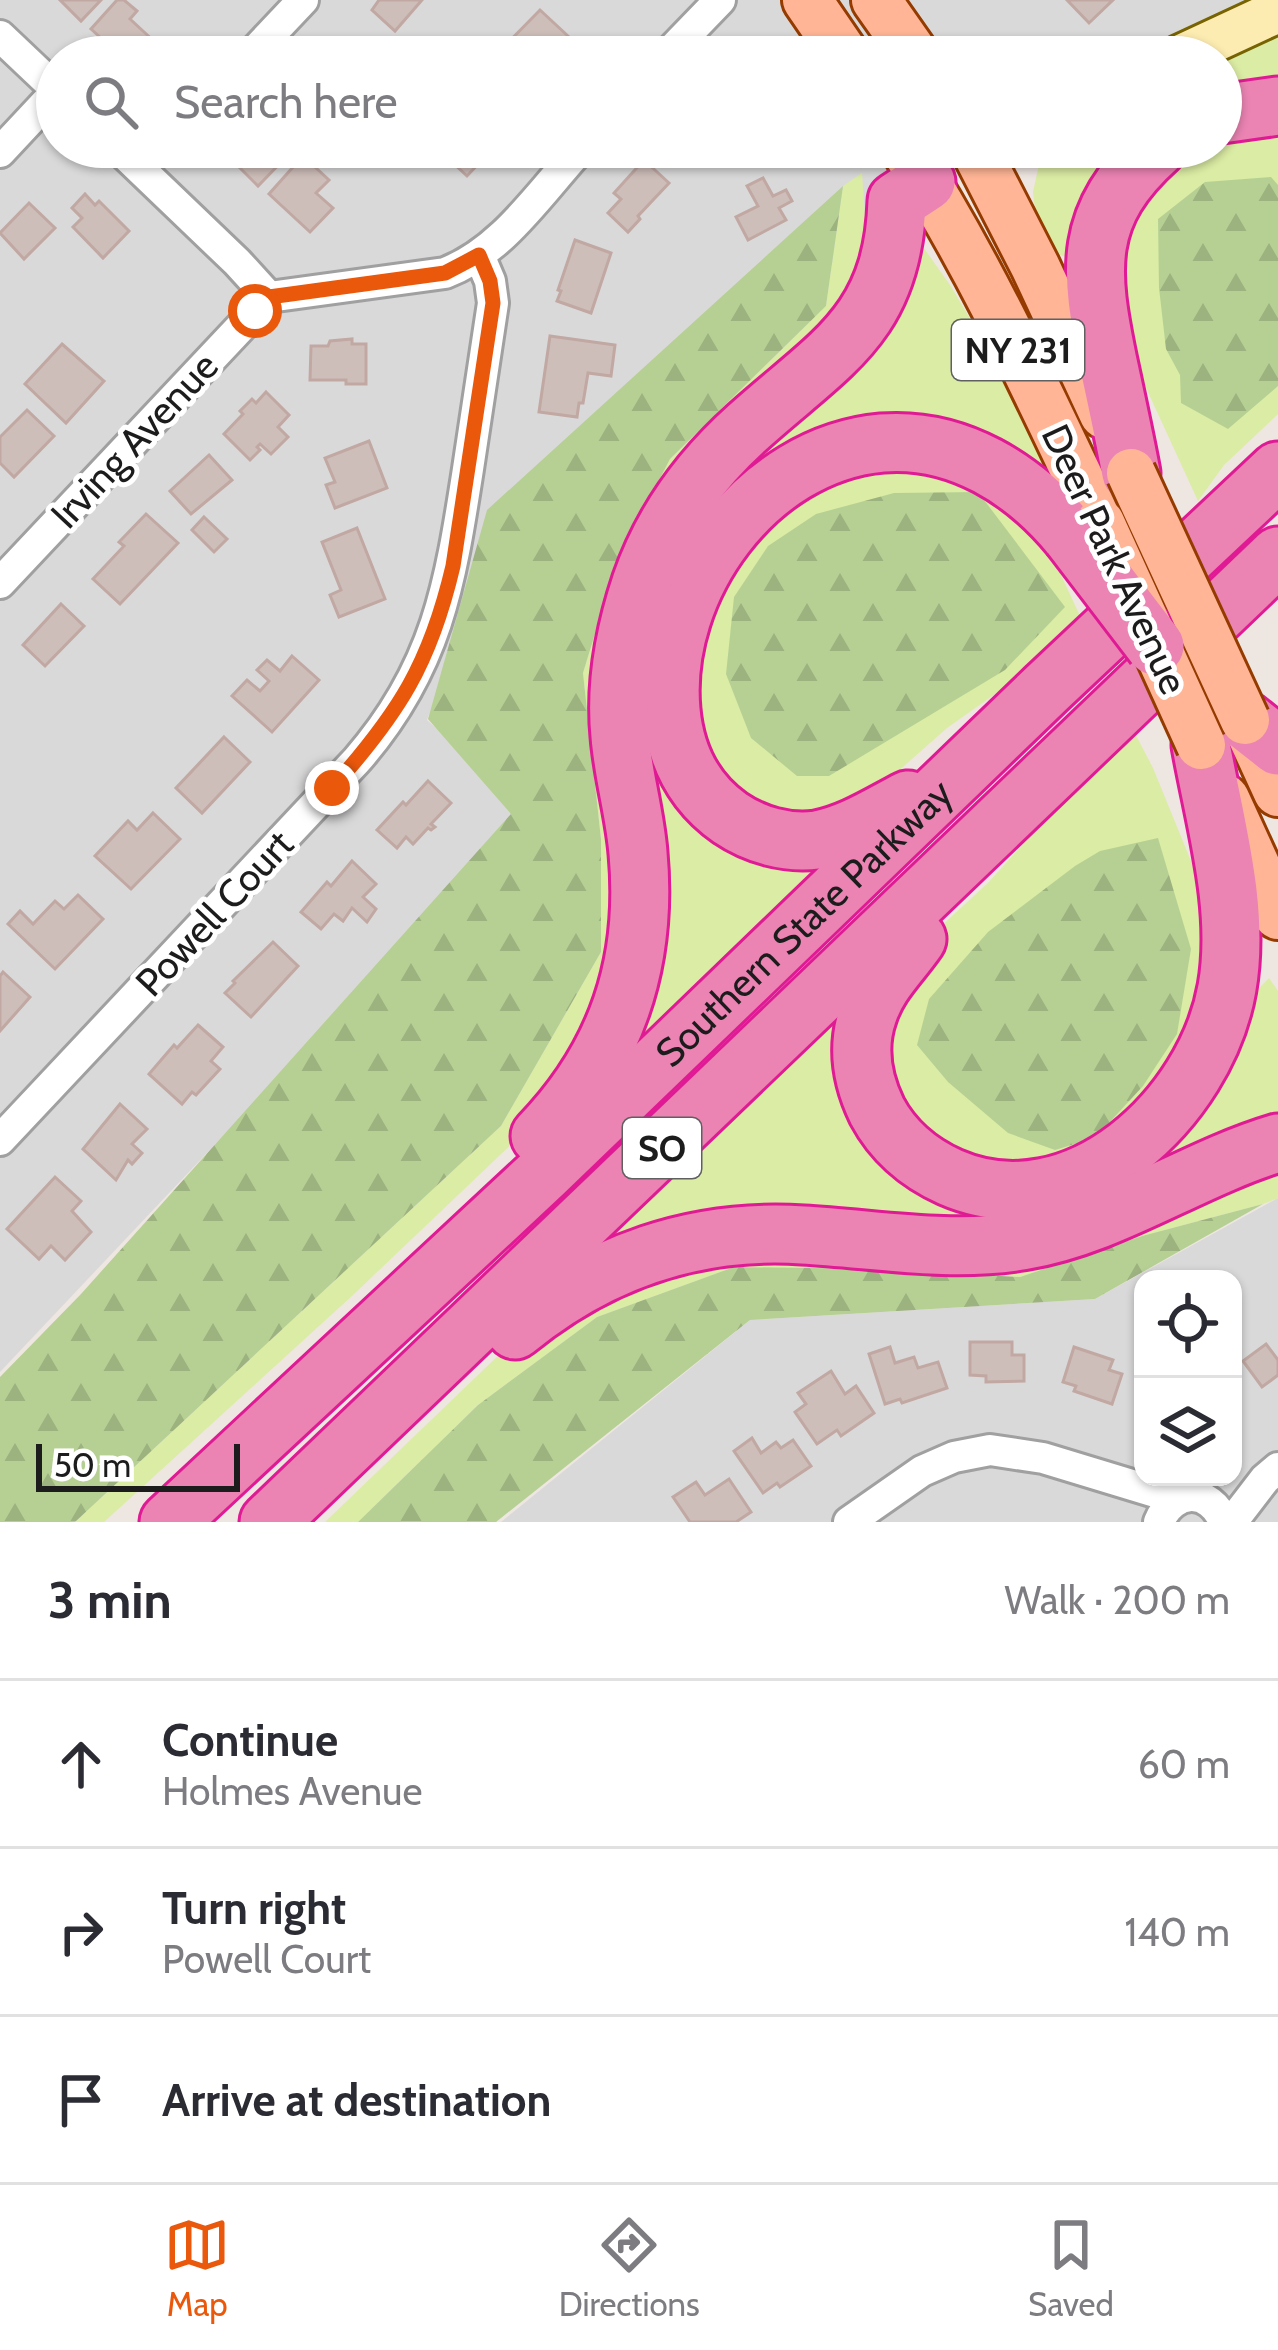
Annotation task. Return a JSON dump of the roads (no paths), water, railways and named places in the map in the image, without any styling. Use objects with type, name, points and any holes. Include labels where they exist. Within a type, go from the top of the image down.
[{"type":"highway","points":[[1242,111],[1278,106]]},
{"type":"highway","points":[[401,1307],[488,1187],[572,1100],[600,1058],[620,1015],[635,958],[640,893],[619,699],[633,607],[656,547],[704,472],[859,327],[885,270],[897,200],[913,168]]},
{"type":"highway","points":[[1132,472],[1100,322],[1094,265],[1114,198],[1138,168]]},
{"type":"highway","points":[[960,772],[859,826],[822,839],[783,839],[742,826],[712,804],[689,774],[672,720],[670,681],[683,613],[725,536],[777,483],[820,458],[870,444],[918,443],[985,463],[1022,486],[1058,519],[1085,529],[1155,646]]},
{"type":"highway","name":"Southern State Parkway","points":[[169,1522],[619,1103],[1278,471]]},
{"type":"highway","name":"Southern State Parkway","points":[[269,1522],[1274,560]]},
{"type":"highway","points":[[981,838],[914,945],[879,988],[863,1032],[863,1073],[882,1119],[928,1166],[982,1188],[1041,1189],[1098,1168],[1134,1142],[1182,1092],[1215,1033],[1226,994],[1232,939],[1228,896],[1241,737]]},
{"type":"highway","points":[[341,1455],[499,1346],[562,1294],[634,1260],[706,1240],[774,1234],[949,1246],[1026,1240],[1084,1225],[1278,1143]]},
{"type":"main road","points":[[807,0],[832,36]]},
{"type":"main road","points":[[876,0],[904,36]]},
{"type":"main road","name":"Deer Park Avenue","points":[[917,168],[1000,315],[1085,529]]},
{"type":"main road","name":"Deer Park Avenue","points":[[989,168],[1132,472],[1241,737],[1278,914]]},
{"type":"main road","name":"Deer Park Avenue","points":[[1155,646],[1241,737],[1278,792]]},
{"type":"street","points":[[269,36],[303,0]]},
{"type":"street","points":[[685,36],[720,0]]},
{"type":"street","points":[[902,0],[914,36]]},
{"type":"street","points":[[1223,36],[1278,10]]},
{"type":"street","points":[[0,36],[36,71]]},
{"type":"street","points":[[0,152],[36,113]]},
{"type":"street","points":[[139,168],[269,297],[445,273],[479,255],[563,168]]},
{"type":"street","name":"Powell Court","points":[[0,1140],[357,760],[380,734],[415,677],[438,622],[453,566],[493,303],[479,255]]},
{"type":"street","name":"Irving Avenue","points":[[0,584],[269,297]]},
{"type":"street","points":[[849,1522],[922,1471],[954,1457],[990,1450],[1043,1458],[1112,1480],[1173,1510],[1219,1511],[1228,1522],[1271,1473]]},
{"type":"street","points":[[1173,1510],[1271,1473]]}]
